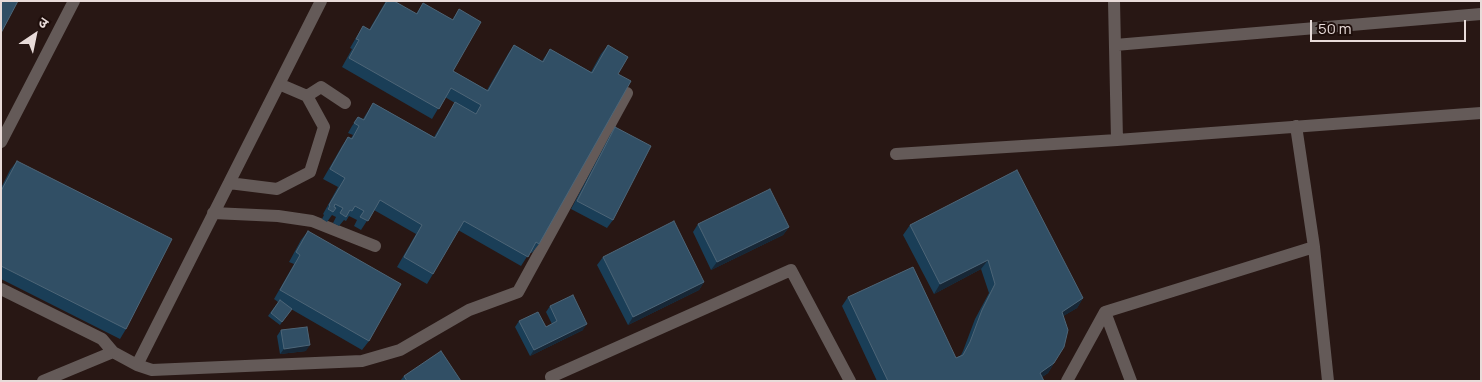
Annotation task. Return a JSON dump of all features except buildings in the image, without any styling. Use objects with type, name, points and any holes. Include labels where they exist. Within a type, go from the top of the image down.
[{"type":"street","points":[[1,142],[74,1]]},
{"type":"street","points":[[137,365],[321,1]]},
{"type":"street","points":[[1114,1],[1117,140]]},
{"type":"street","points":[[1115,45],[1481,14]]},
{"type":"street","points":[[229,183],[277,189],[310,172],[324,127],[307,96],[279,84]]},
{"type":"street","points":[[307,96],[321,87],[345,103]]},
{"type":"street","points":[[1,289],[102,339],[114,352],[137,365],[152,370],[362,361],[400,350],[469,310],[518,292],[626,93]]},
{"type":"street","points":[[896,154],[1481,113]]},
{"type":"street","points":[[1296,126],[1314,247],[1328,381]]},
{"type":"street","points":[[213,213],[278,216],[312,221],[375,246]]},
{"type":"street","points":[[1067,381],[1105,312],[1314,247]]},
{"type":"street","points":[[551,377],[791,270],[850,381]]},
{"type":"street","points":[[1105,312],[1131,381]]},
{"type":"street","points":[[43,381],[114,352]]}]
